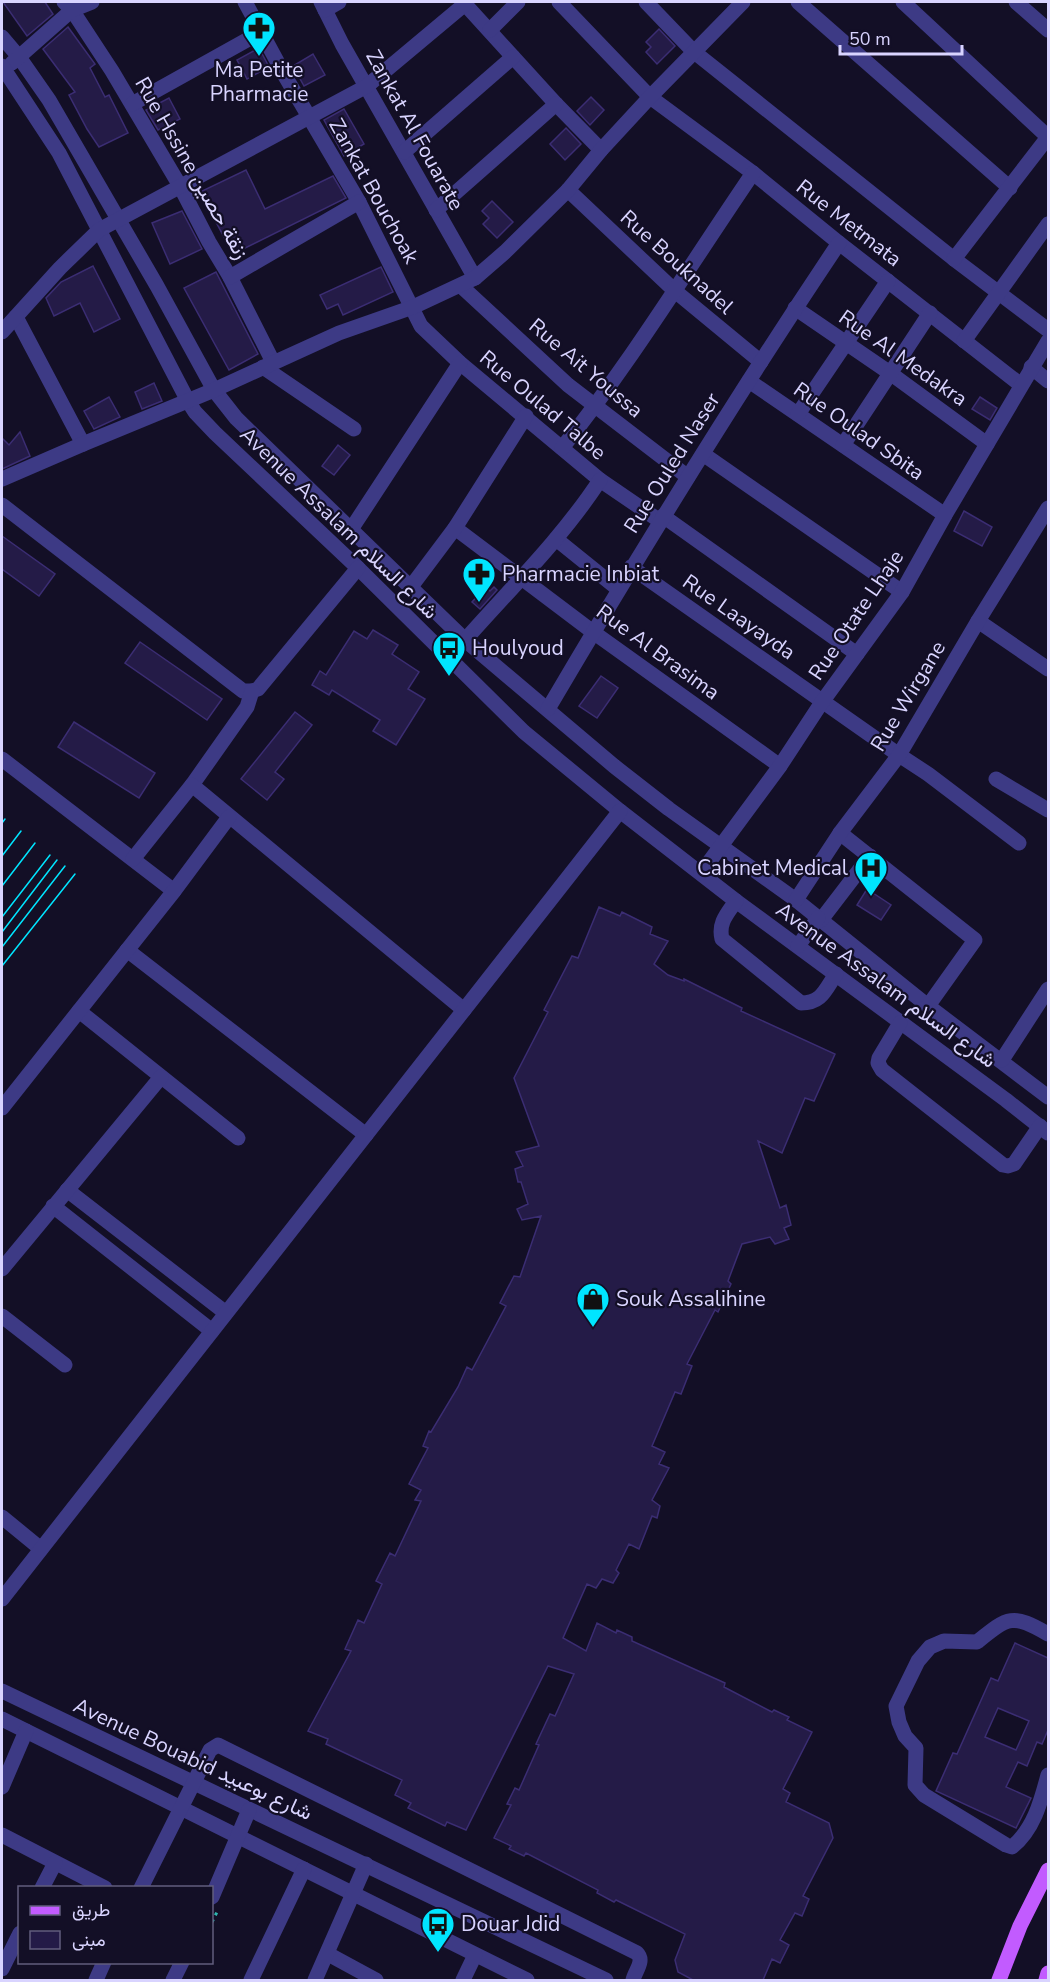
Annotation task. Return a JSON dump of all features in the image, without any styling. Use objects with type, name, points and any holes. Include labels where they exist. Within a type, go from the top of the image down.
[{"type":"main road","points":[[999,1980],[1020,1926],[1048,1870]]},
{"type":"main road","points":[[1046,1980],[1048,1973]]},
{"type":"street","points":[[3,67],[19,57],[68,5],[92,2]]},
{"type":"street","name":"Zankat Bouchoak","points":[[245,2],[358,202],[413,307]]},
{"type":"street","points":[[323,6],[339,2]]},
{"type":"street","points":[[489,30],[518,2]]},
{"type":"street","name":"Rue Metmata","points":[[559,2],[650,97],[753,173],[838,243],[1021,385]]},
{"type":"street","points":[[646,2],[693,51],[954,259],[1048,330]]},
{"type":"street","points":[[2,479],[214,390],[339,333],[413,307],[475,278],[568,190],[601,150],[740,2]]},
{"type":"street","points":[[798,2],[1010,188]]},
{"type":"street","points":[[903,2],[1048,137],[954,259]]},
{"type":"street","points":[[1016,2],[1048,30]]},
{"type":"street","points":[[2,332],[60,268],[99,230],[367,86],[464,3],[601,150]]},
{"type":"street","name":"Rue Hssine زنقة حصين","points":[[68,5],[132,104],[180,186],[230,277],[268,365]]},
{"type":"street","name":"Zankat Al Fouarate","points":[[323,6],[475,278]]},
{"type":"street","points":[[132,104],[261,32]]},
{"type":"street","name":"Avenue Assalam شارع السلام","points":[[2,37],[49,100],[214,390],[236,418],[465,640],[660,802],[796,900],[928,1006],[1048,1097]]},
{"type":"street","points":[[404,152],[513,57]]},
{"type":"street","name":"Avenue Assalam شارع السلام","points":[[3,67],[59,153],[188,401],[215,433],[358,568],[524,732],[620,812],[736,901],[1044,1130]]},
{"type":"street","points":[[436,210],[556,104]]},
{"type":"street","points":[[562,448],[595,407],[753,173]]},
{"type":"street","name":"Rue Bouknadel","points":[[568,190],[675,291],[761,362]]},
{"type":"street","points":[[230,277],[358,202]]},
{"type":"street","points":[[964,341],[1048,224]]},
{"type":"street","name":"Rue Ouled Naser","points":[[548,709],[631,567],[838,243]]},
{"type":"street","points":[[798,414],[888,281]]},
{"type":"street","name":"Rue Ait Youssa","points":[[461,286],[546,366],[595,407],[688,477]]},
{"type":"street","name":"Rue Oulad Talbe","points":[[413,307],[415,317],[421,326],[460,363],[600,480],[662,519],[857,654]]},
{"type":"street","name":"Rue Al Medakra","points":[[795,308],[890,373],[987,444]]},
{"type":"street","points":[[843,445],[930,313]]},
{"type":"street","points":[[16,317],[82,444]]},
{"type":"street","name":"Rue Otate Lhaje","points":[[701,873],[780,766],[822,702],[902,592],[1048,341]]},
{"type":"street","points":[[352,528],[460,363]]},
{"type":"street","points":[[268,365],[354,429]]},
{"type":"street","points":[[1031,367],[1048,381]]},
{"type":"street","name":"Rue Oulad Sbita","points":[[749,381],[945,516]]},
{"type":"street","points":[[410,588],[455,528],[526,417]]},
{"type":"street","points":[[703,454],[902,592]]},
{"type":"street","points":[[465,640],[556,539],[600,480]]},
{"type":"street","points":[[2,505],[243,691],[252,692],[258,689],[358,568]]},
{"type":"street","name":"Rue Wirgane","points":[[796,900],[840,833],[898,755],[1048,508]]},
{"type":"street","name":"Rue Al Brasima","points":[[455,528],[593,632],[780,766]]},
{"type":"street","points":[[556,539],[618,589]]},
{"type":"street","name":"Rue Laayayda","points":[[631,567],[928,774],[1018,843]]},
{"type":"street","points":[[978,621],[1048,669]]},
{"type":"street","points":[[133,859],[192,785],[247,707],[252,692]]},
{"type":"street","points":[[2,759],[174,891]]},
{"type":"street","points":[[996,779],[1048,810]]},
{"type":"street","points":[[192,785],[464,1010]]},
{"type":"street","points":[[2,1599],[620,812]]},
{"type":"street","points":[[2,1108],[174,891],[229,817]]},
{"type":"street","points":[[840,833],[975,940],[928,1006]]},
{"type":"street","points":[[798,946],[870,856]]},
{"type":"street","points":[[736,901],[722,923],[722,939],[801,1003],[812,1003],[819,999],[836,974]]},
{"type":"street","points":[[127,950],[366,1135]]},
{"type":"street","points":[[1002,1060],[1048,989]]},
{"type":"street","points":[[79,1011],[238,1138]]},
{"type":"street","points":[[900,1023],[879,1058],[878,1064],[882,1070],[1003,1165],[1014,1164],[1044,1130]]},
{"type":"street","points":[[2,1269],[161,1077]]},
{"type":"street","points":[[67,1190],[226,1313]]},
{"type":"street","points":[[53,1206],[212,1331]]},
{"type":"street","points":[[2,1316],[65,1365]]},
{"type":"street","points":[[2,1517],[41,1549]]},
{"type":"street","points":[[1048,1634],[1029,1623],[1014,1620],[1001,1623],[977,1642],[944,1641],[930,1647],[918,1661],[896,1706],[905,1736],[916,1748],[915,1785],[924,1795],[1006,1845],[1012,1846],[1043,1817],[1048,1775]]},
{"type":"street","name":"Avenue Bouabid شارع بوعبيد","points":[[2,1692],[606,1980]]},
{"type":"street","points":[[2,1719],[527,1980]]},
{"type":"street","points":[[2,1786],[26,1731]]},
{"type":"street","points":[[142,1886],[210,1750],[218,1745],[638,1953],[641,1958],[633,1980]]},
{"type":"street","points":[[213,1895],[249,1810]]},
{"type":"street","points":[[2,1835],[103,1886]]},
{"type":"street","points":[[43,1886],[55,1863]]},
{"type":"street","points":[[315,1980],[366,1864]]},
{"type":"street","points":[[251,1980],[304,1869]]},
{"type":"street","points":[[2,1969],[18,1937]]},
{"type":"street","points":[[328,1954],[376,1980]]},
{"type":"street","points":[[463,1980],[476,1955]]},
{"type":"street","points":[[96,1980],[103,1964]]},
{"type":"street","points":[[173,1980],[181,1964]]},
{"type":"building","points":[[3,2],[45,2],[53,14],[27,36]]},
{"type":"building","points":[[68,27],[95,64],[90,68],[105,97],[109,95],[128,133],[99,147],[69,95],[75,92],[43,49]]},
{"type":"building","points":[[659,29],[675,46],[657,64],[646,52],[651,47],[646,42]]},
{"type":"building","points":[[259,48],[269,67],[247,79],[237,60]]},
{"type":"building","points":[[313,54],[325,75],[304,86],[293,66]]},
{"type":"building","points":[[591,97],[604,110],[590,125],[577,111]]},
{"type":"building","points":[[169,98],[180,119],[158,130],[146,110]]},
{"type":"building","points":[[344,109],[364,144],[344,156],[324,120]]},
{"type":"building","points":[[566,128],[581,144],[565,160],[550,144]]},
{"type":"building","points":[[246,170],[265,209],[333,176],[346,198],[233,254],[200,192]]},
{"type":"building","points":[[492,201],[513,222],[497,238],[483,224],[489,218],[482,211]]},
{"type":"building","points":[[182,211],[202,249],[170,264],[152,223]]},
{"type":"building","points":[[93,266],[120,319],[94,332],[80,303],[54,316],[46,298],[61,282]]},
{"type":"building","points":[[381,267],[393,292],[343,315],[338,304],[327,309],[320,295]]},
{"type":"building","points":[[216,272],[258,354],[229,370],[184,288]]},
{"type":"building","points":[[154,383],[162,401],[142,409],[135,392]]},
{"type":"building","points":[[109,397],[120,417],[94,429],[84,411]]},
{"type":"building","points":[[980,397],[997,408],[990,420],[972,409]]},
{"type":"building","points":[[20,432],[30,456],[2,469],[2,438],[9,445]]},
{"type":"building","points":[[338,445],[350,455],[334,475],[322,466]]},
{"type":"building","points":[[964,511],[992,527],[982,546],[954,531]]},
{"type":"building","points":[[2,536],[55,574],[39,596],[2,569]]},
{"type":"building","points":[[486,587],[490,591],[494,587],[497,590],[480,609],[472,602]]},
{"type":"building","points":[[373,630],[398,645],[392,654],[419,672],[408,689],[425,699],[396,745],[373,731],[380,720],[332,690],[329,695],[312,685],[320,671],[326,675],[354,631],[367,639]]},
{"type":"building","points":[[140,642],[222,699],[207,720],[125,663]]},
{"type":"building","points":[[601,676],[618,688],[597,718],[579,706]]},
{"type":"building","points":[[295,712],[312,725],[275,772],[284,779],[267,800],[241,779]]},
{"type":"building","points":[[74,722],[155,773],[139,798],[58,747]]},
{"type":"building","name":"Cabinet Medical","points":[[867,889],[891,905],[881,920],[857,905]]},
{"type":"building","name":"Souk Assalihine","points":[[599,907],[620,916],[622,912],[652,927],[650,934],[668,941],[654,964],[668,975],[684,981],[684,979],[742,1008],[741,1011],[835,1054],[814,1101],[805,1098],[782,1153],[758,1141],[780,1208],[786,1205],[791,1225],[784,1228],[789,1239],[775,1244],[770,1237],[742,1244],[728,1281],[731,1284],[718,1312],[715,1310],[687,1364],[692,1366],[681,1394],[675,1392],[652,1446],[665,1452],[659,1464],[669,1468],[652,1500],[660,1506],[657,1518],[652,1516],[639,1549],[629,1544],[616,1570],[619,1573],[613,1583],[602,1579],[596,1588],[587,1584],[563,1638],[586,1651],[597,1623],[616,1633],[617,1630],[632,1637],[632,1641],[725,1683],[724,1687],[772,1712],[774,1710],[789,1717],[787,1720],[812,1732],[783,1789],[790,1793],[786,1802],[829,1823],[833,1838],[803,1896],[809,1899],[802,1916],[795,1913],[780,1940],[789,1945],[780,1963],[772,1959],[763,1980],[693,1980],[678,1972],[675,1960],[685,1934],[616,1900],[614,1902],[597,1893],[598,1890],[526,1853],[524,1856],[509,1849],[511,1846],[494,1838],[511,1805],[507,1804],[515,1788],[519,1790],[550,1714],[555,1716],[574,1674],[548,1666],[466,1830],[447,1822],[445,1826],[408,1808],[411,1803],[395,1795],[402,1780],[326,1744],[328,1739],[308,1731],[351,1651],[345,1649],[358,1620],[364,1623],[382,1584],[376,1581],[390,1553],[395,1556],[421,1501],[415,1500],[421,1490],[409,1484],[428,1448],[423,1446],[429,1431],[431,1432],[458,1387],[467,1367],[472,1370],[506,1306],[500,1303],[514,1276],[520,1277],[541,1216],[522,1220],[517,1209],[528,1204],[515,1169],[523,1166],[516,1152],[539,1146],[514,1078],[548,1012],[544,1010],[572,956],[578,958]]},
{"type":"building","points":[[1015,1643],[1048,1658],[1048,1730],[1042,1744],[1037,1742],[1027,1766],[1018,1762],[1006,1787],[1031,1798],[1016,1828],[936,1791],[953,1753],[957,1754],[991,1678],[998,1681]],"holes":[[[998,1708],[1029,1721],[1016,1750],[985,1737]]]},
{"type":"tram line","points":[[2,823],[5,819]]},
{"type":"tram line","points":[[2,856],[21,831]]},
{"type":"tram line","points":[[2,886],[35,843]]},
{"type":"tram line","points":[[2,917],[50,855]]},
{"type":"tram line","points":[[2,932],[57,860]]},
{"type":"tram line","points":[[2,947],[65,866]]},
{"type":"tram line","points":[[2,966],[75,874]]},
{"type":"place","name":"Ma Petite Pharmacie","points":[[259,57]]},
{"type":"place","name":"Pharmacie Inbiat","points":[[479,603]]},
{"type":"place","name":"Houlyoud","points":[[449,677]]},
{"type":"place","name":"Cabinet Medical","points":[[871,897]]},
{"type":"place","name":"Souk Assalihine","points":[[593,1328]]},
{"type":"place","name":"Douar Jdid","points":[[438,1953]]}]
